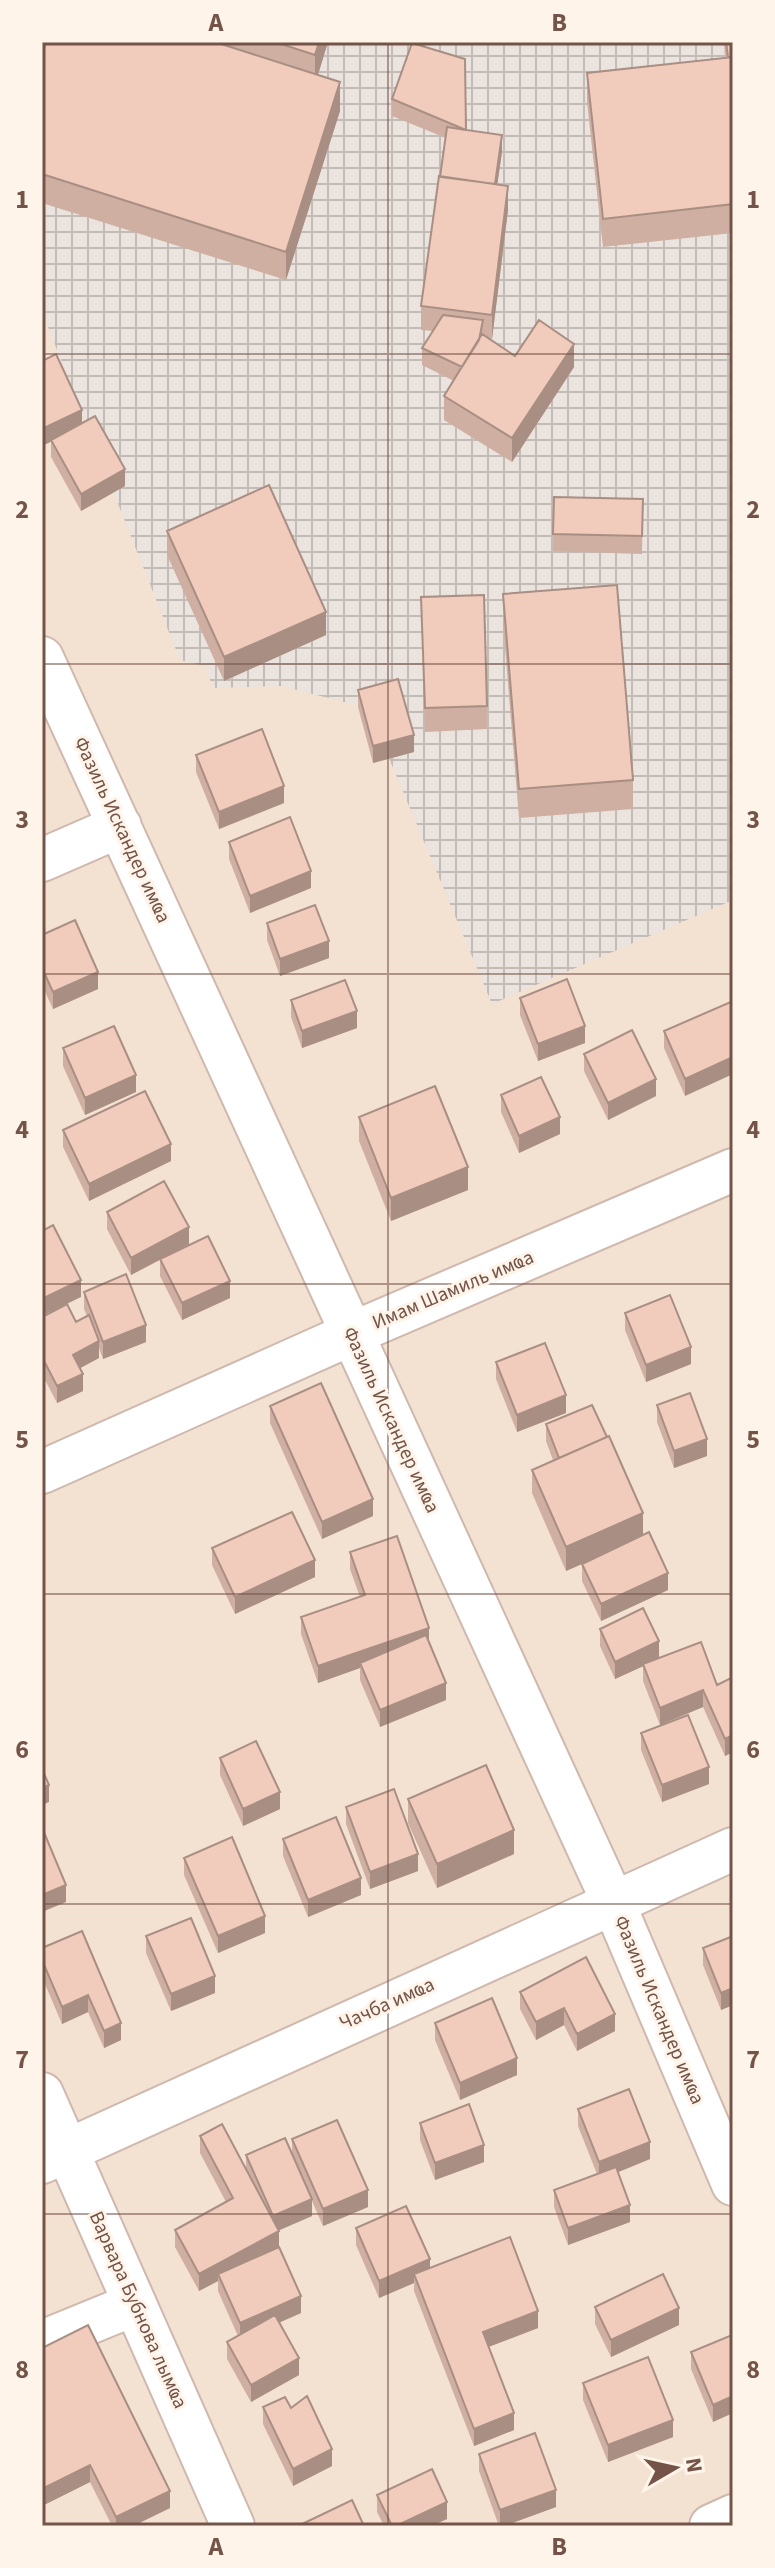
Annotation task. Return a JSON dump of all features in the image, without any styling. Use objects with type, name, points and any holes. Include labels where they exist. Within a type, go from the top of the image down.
[{"type":"street","name":"Фазиль Искандер имҩа","points":[[42,658],[613,1902],[733,2184]]},
{"type":"street","points":[[42,860],[120,826]]},
{"type":"street","name":"Имам Шамиль имҩа","points":[[42,1472],[351,1334],[733,1170]]},
{"type":"street","name":"Чачба имҩа","points":[[54,2156],[733,1849]]},
{"type":"street","name":"Варвара Бубнова лымҩа","points":[[42,2094],[54,2156],[135,2304],[233,2526]]},
{"type":"street","points":[[42,2342],[135,2304]]},
{"type":"street","points":[[711,2526],[733,2516]]},
{"type":"shaded area","points":[[42,42],[733,42],[733,2526],[42,2526]]},
{"type":"shaded area","points":[[42,42],[733,42],[733,900],[492,1004],[368,708],[281,686],[213,688],[205,666],[180,660],[42,312]]},
{"type":"building","points":[[46,42],[215,42],[340,82],[286,252],[42,174],[42,55]]},
{"type":"building","points":[[275,42],[319,42],[315,55]]},
{"type":"building","points":[[726,42],[733,42],[733,57],[728,57]]},
{"type":"building","points":[[412,43],[465,59],[466,130],[392,99]]},
{"type":"building","points":[[733,57],[733,204],[603,219],[587,73]]},
{"type":"building","points":[[447,127],[502,135],[495,184],[440,177]]},
{"type":"building","points":[[439,176],[508,186],[492,315],[421,306]]},
{"type":"building","points":[[443,315],[483,320],[479,340],[462,367],[422,348]]},
{"type":"building","points":[[539,320],[574,344],[512,438],[444,396],[482,334],[515,356]]},
{"type":"building","points":[[56,354],[82,410],[42,429],[42,361]]},
{"type":"building","points":[[95,416],[125,469],[81,494],[51,440]]},
{"type":"building","points":[[269,485],[326,612],[224,657],[167,531]]},
{"type":"building","points":[[554,497],[643,499],[642,536],[553,534]]},
{"type":"building","points":[[617,585],[633,780],[519,789],[503,594]]},
{"type":"building","points":[[484,595],[487,706],[425,708],[421,597]]},
{"type":"building","points":[[398,679],[414,735],[373,746],[358,690]]},
{"type":"building","points":[[262,729],[284,786],[219,812],[196,755]]},
{"type":"building","points":[[290,817],[311,871],[250,896],[229,842]]},
{"type":"building","points":[[315,905],[329,941],[280,959],[267,923]]},
{"type":"building","points":[[75,920],[98,972],[53,992],[42,968],[42,935]]},
{"type":"building","points":[[567,979],[585,1026],[538,1044],[520,998]]},
{"type":"building","points":[[345,980],[357,1011],[302,1031],[291,1000]]},
{"type":"building","points":[[733,1001],[733,1057],[685,1079],[664,1031]]},
{"type":"building","points":[[114,1026],[136,1075],[85,1098],[63,1048]]},
{"type":"building","points":[[632,1030],[656,1079],[608,1103],[584,1054]]},
{"type":"building","points":[[541,1077],[560,1117],[519,1136],[501,1095]]},
{"type":"building","points":[[435,1086],[468,1167],[391,1198],[359,1117]]},
{"type":"building","points":[[145,1091],[171,1144],[89,1184],[63,1130]]},
{"type":"building","points":[[164,1181],[189,1227],[131,1258],[107,1212]]},
{"type":"building","points":[[53,1225],[81,1280],[42,1299],[42,1231]]},
{"type":"building","points":[[208,1236],[230,1281],[182,1303],[160,1259]]},
{"type":"building","points":[[126,1274],[146,1325],[103,1342],[84,1292]]},
{"type":"building","points":[[670,1295],[691,1347],[646,1365],[625,1313]]},
{"type":"building","points":[[67,1304],[76,1322],[89,1315],[99,1341],[73,1355],[83,1374],[57,1386],[42,1357],[42,1317]]},
{"type":"building","points":[[545,1343],[566,1395],[517,1415],[496,1362]]},
{"type":"building","points":[[321,1383],[373,1499],[322,1522],[270,1406]]},
{"type":"building","points":[[690,1393],[707,1439],[674,1451],[657,1405]]},
{"type":"building","points":[[592,1405],[607,1437],[559,1458],[546,1424]]},
{"type":"building","points":[[609,1436],[643,1513],[566,1547],[532,1470]]},
{"type":"building","points":[[292,1512],[315,1560],[235,1597],[212,1548]]},
{"type":"building","points":[[649,1532],[668,1573],[601,1604],[582,1564]]},
{"type":"building","points":[[397,1536],[429,1628],[318,1666],[301,1617],[365,1595],[350,1552]]},
{"type":"building","points":[[643,1608],[659,1641],[615,1662],[600,1629]]},
{"type":"building","points":[[426,1635],[446,1683],[380,1710],[360,1663]]},
{"type":"building","points":[[701,1642],[717,1685],[733,1677],[733,1735],[725,1739],[703,1690],[660,1708],[643,1664]]},
{"type":"building","points":[[688,1715],[709,1767],[662,1785],[641,1733]]},
{"type":"building","points":[[256,1741],[280,1792],[243,1809],[220,1758]]},
{"type":"building","points":[[486,1765],[514,1830],[437,1864],[408,1799]]},
{"type":"building","points":[[42,1769],[49,1785],[42,1788]]},
{"type":"building","points":[[394,1789],[418,1854],[370,1872],[346,1807]]},
{"type":"building","points":[[336,1817],[361,1878],[308,1900],[283,1839]]},
{"type":"building","points":[[42,1830],[66,1885],[42,1895]]},
{"type":"building","points":[[232,1837],[265,1916],[218,1936],[184,1858]]},
{"type":"building","points":[[191,1918],[215,1976],[171,1994],[146,1936]]},
{"type":"building","points":[[82,1931],[121,2023],[104,2031],[88,1995],[62,2007],[42,1960],[42,1948]]},
{"type":"building","points":[[733,1936],[733,1988],[721,1993],[703,1948]]},
{"type":"building","points":[[586,1957],[615,2014],[577,2034],[564,2008],[536,2022],[520,1992]]},
{"type":"building","points":[[492,1998],[517,2058],[460,2083],[435,2023]]},
{"type":"building","points":[[629,2089],[650,2142],[599,2162],[578,2109]]},
{"type":"building","points":[[469,2104],[484,2145],[435,2163],[420,2123]]},
{"type":"building","points":[[337,2120],[368,2190],[323,2209],[292,2139]]},
{"type":"building","points":[[222,2124],[279,2231],[199,2274],[175,2230],[233,2198],[200,2136]]},
{"type":"building","points":[[285,2138],[312,2199],[273,2216],[246,2155]]},
{"type":"building","points":[[616,2167],[630,2205],[568,2228],[554,2190]]},
{"type":"building","points":[[406,2206],[430,2259],[379,2281],[356,2228]]},
{"type":"building","points":[[510,2237],[538,2311],[483,2332],[514,2413],[474,2429],[414,2274]]},
{"type":"building","points":[[279,2247],[301,2296],[240,2323],[218,2274]]},
{"type":"building","points":[[663,2274],[679,2308],[611,2340],[595,2307]]},
{"type":"building","points":[[275,2315],[299,2358],[251,2385],[227,2342]]},
{"type":"building","points":[[88,2325],[170,2491],[116,2517],[90,2465],[42,2489],[42,2348]]},
{"type":"building","points":[[732,2335],[733,2396],[713,2405],[691,2352]]},
{"type":"building","points":[[648,2357],[673,2420],[608,2445],[583,2383]]},
{"type":"building","points":[[307,2396],[332,2449],[293,2469],[263,2407],[285,2397],[291,2408]]},
{"type":"building","points":[[535,2433],[556,2490],[500,2510],[479,2454]]},
{"type":"building","points":[[432,2469],[447,2502],[392,2526],[377,2495]]},
{"type":"building","points":[[352,2500],[364,2526],[298,2526]]}]
